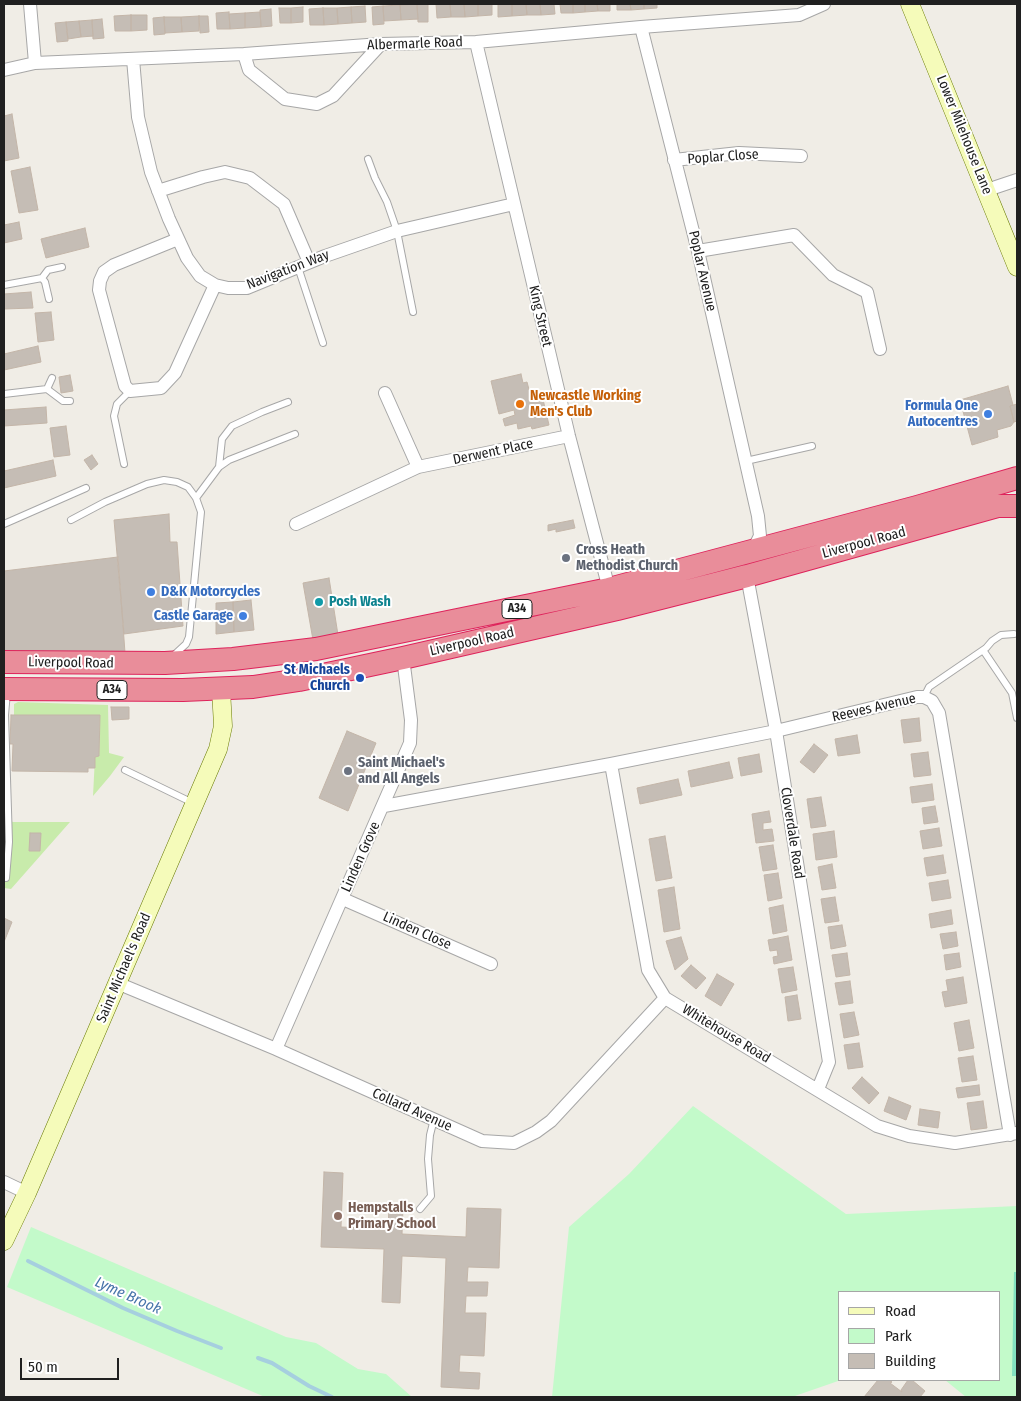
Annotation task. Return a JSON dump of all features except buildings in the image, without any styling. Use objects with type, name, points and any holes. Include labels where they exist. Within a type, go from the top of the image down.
[{"type":"highway","name":"Liverpool Road","points":[[5,689],[183,690],[225,673],[316,649],[609,589],[917,507],[1017,478]]},
{"type":"highway","name":"Liverpool Road","points":[[4,662],[84,664],[165,663],[225,673],[253,687],[298,680],[403,658],[617,609],[746,576],[998,506],[1017,506]]},
{"type":"highway","name":"A34","points":[[84,664],[132,674],[225,673]]},
{"type":"street","points":[[30,4],[35,63]]},
{"type":"street","name":"Albermarle Road","points":[[4,70],[35,63],[244,54],[381,44],[476,42],[799,15],[824,4]]},
{"type":"street","name":"Lower Milehouse Lane","points":[[910,4],[1017,267]]},
{"type":"street","name":"Poplar Avenue","points":[[641,27],[698,251],[758,516],[760,536],[756,544],[745,553]]},
{"type":"street","name":"King Street","points":[[476,42],[569,436],[609,589]]},
{"type":"street","points":[[244,54],[250,70],[285,99],[317,104],[333,96],[381,44]]},
{"type":"street","name":"Navigation Way","points":[[132,58],[138,117],[151,172],[158,191],[187,258],[200,276],[216,285],[228,288],[247,288],[304,264],[397,231],[514,204]]},
{"type":"street","name":"Poplar Close","points":[[674,160],[739,152],[801,156]]},
{"type":"street","points":[[158,191],[225,172],[250,178],[284,204],[304,264]]},
{"type":"street","points":[[987,190],[1017,180]]},
{"type":"street","points":[[698,251],[794,235],[833,275],[867,292],[880,349]]},
{"type":"street","points":[[178,239],[114,265],[104,272],[100,280],[99,290],[125,386],[130,391],[161,388],[174,373],[216,285]]},
{"type":"street","points":[[385,394],[418,467]]},
{"type":"street","name":"Derwent Place","points":[[296,524],[418,467],[569,436]]},
{"type":"street","name":"Cloverdale Road","points":[[746,576],[776,731],[829,1062],[818,1089]]},
{"type":"street","name":"Linden Grove","points":[[276,1049],[410,743],[411,720],[403,658]]},
{"type":"street","name":"Saint Michael's Road","points":[[4,1241],[221,739],[225,673]]},
{"type":"street","name":"Reeves Avenue","points":[[384,806],[776,731],[917,697],[924,697],[932,701],[939,713],[1014,1134]]},
{"type":"street","name":"Whitehouse Road","points":[[611,764],[648,970],[665,998],[877,1126],[909,1136],[955,1143],[1014,1134]]},
{"type":"street","name":"Linden Close","points":[[343,899],[491,964]]},
{"type":"street","name":"Collard Avenue","points":[[117,983],[276,1049],[482,1141],[514,1143],[536,1132],[551,1121],[665,998]]},
{"type":"street","points":[[4,1182],[26,1193]]},
{"type":"lane","points":[[368,159],[374,178],[387,202],[397,231],[413,312]]},
{"type":"lane","points":[[304,264],[323,344]]},
{"type":"lane","points":[[4,285],[42,278],[48,270],[62,267]]},
{"type":"lane","points":[[42,278],[46,282],[49,299]]},
{"type":"lane","points":[[47,389],[52,378]]},
{"type":"lane","points":[[4,394],[47,389],[63,402],[70,401]]},
{"type":"lane","points":[[124,464],[114,416],[118,404],[130,391]]},
{"type":"lane","points":[[219,468],[222,439],[232,426],[288,402]]},
{"type":"lane","points":[[196,498],[219,468],[229,460],[295,434]]},
{"type":"lane","points":[[746,461],[812,446]]},
{"type":"lane","points":[[71,520],[105,502],[147,484],[164,480],[177,482],[188,487],[196,498],[200,512],[190,637],[186,644],[165,663]]},
{"type":"lane","points":[[4,524],[86,488]]},
{"type":"lane","points":[[924,697],[929,687],[983,650],[1001,635],[1014,634]]},
{"type":"lane","points":[[983,650],[1012,693],[1017,718]]},
{"type":"lane","points":[[5,689],[6,786],[9,842],[6,878]]},
{"type":"lane","points":[[125,770],[194,804]]},
{"type":"lane","points":[[420,1209],[431,1196],[428,1159],[430,1135],[434,1120]]},
{"type":"green space","points":[[18,702],[108,705],[109,753],[124,757],[93,796],[95,757],[99,756],[100,715],[14,715],[14,704]]},
{"type":"green space","points":[[4,818],[13,822],[70,822],[11,889],[4,888]]},
{"type":"green space","points":[[693,1106],[846,1214],[1017,1206],[1017,1397],[966,1397],[946,1381],[1001,1381],[1001,1291],[838,1291],[838,1381],[792,1397],[552,1397],[569,1227],[629,1174]]},
{"type":"green space","points":[[31,1227],[286,1337],[316,1343],[358,1369],[386,1374],[412,1397],[265,1397],[7,1287]]},
{"type":"green space","points":[[1014,1272],[1017,1272],[1017,1376],[1012,1376]]},
{"type":"waterway","name":"Lyme Brook","points":[[28,1261],[123,1308],[221,1348]]},
{"type":"waterway","name":"Lyme Brook","points":[[258,1358],[272,1363],[309,1386],[332,1397]]},
{"type":"place","name":"Newcastle Working Men's Club","points":[[520,404]]},
{"type":"place","name":"Formula One Autocentres","points":[[988,414]]},
{"type":"place","name":"Cross Heath Methodist Church","points":[[566,558]]},
{"type":"place","name":"D&K Motorcycles","points":[[151,592]]},
{"type":"place","name":"Posh Wash","points":[[319,602]]},
{"type":"place","name":"Castle Garage","points":[[243,616]]},
{"type":"place","name":"St Michaels Church","points":[[360,678]]},
{"type":"place","name":"Saint Michael's and All Angels","points":[[348,771]]},
{"type":"place","name":"Hempstalls Primary School","points":[[338,1216]]}]
